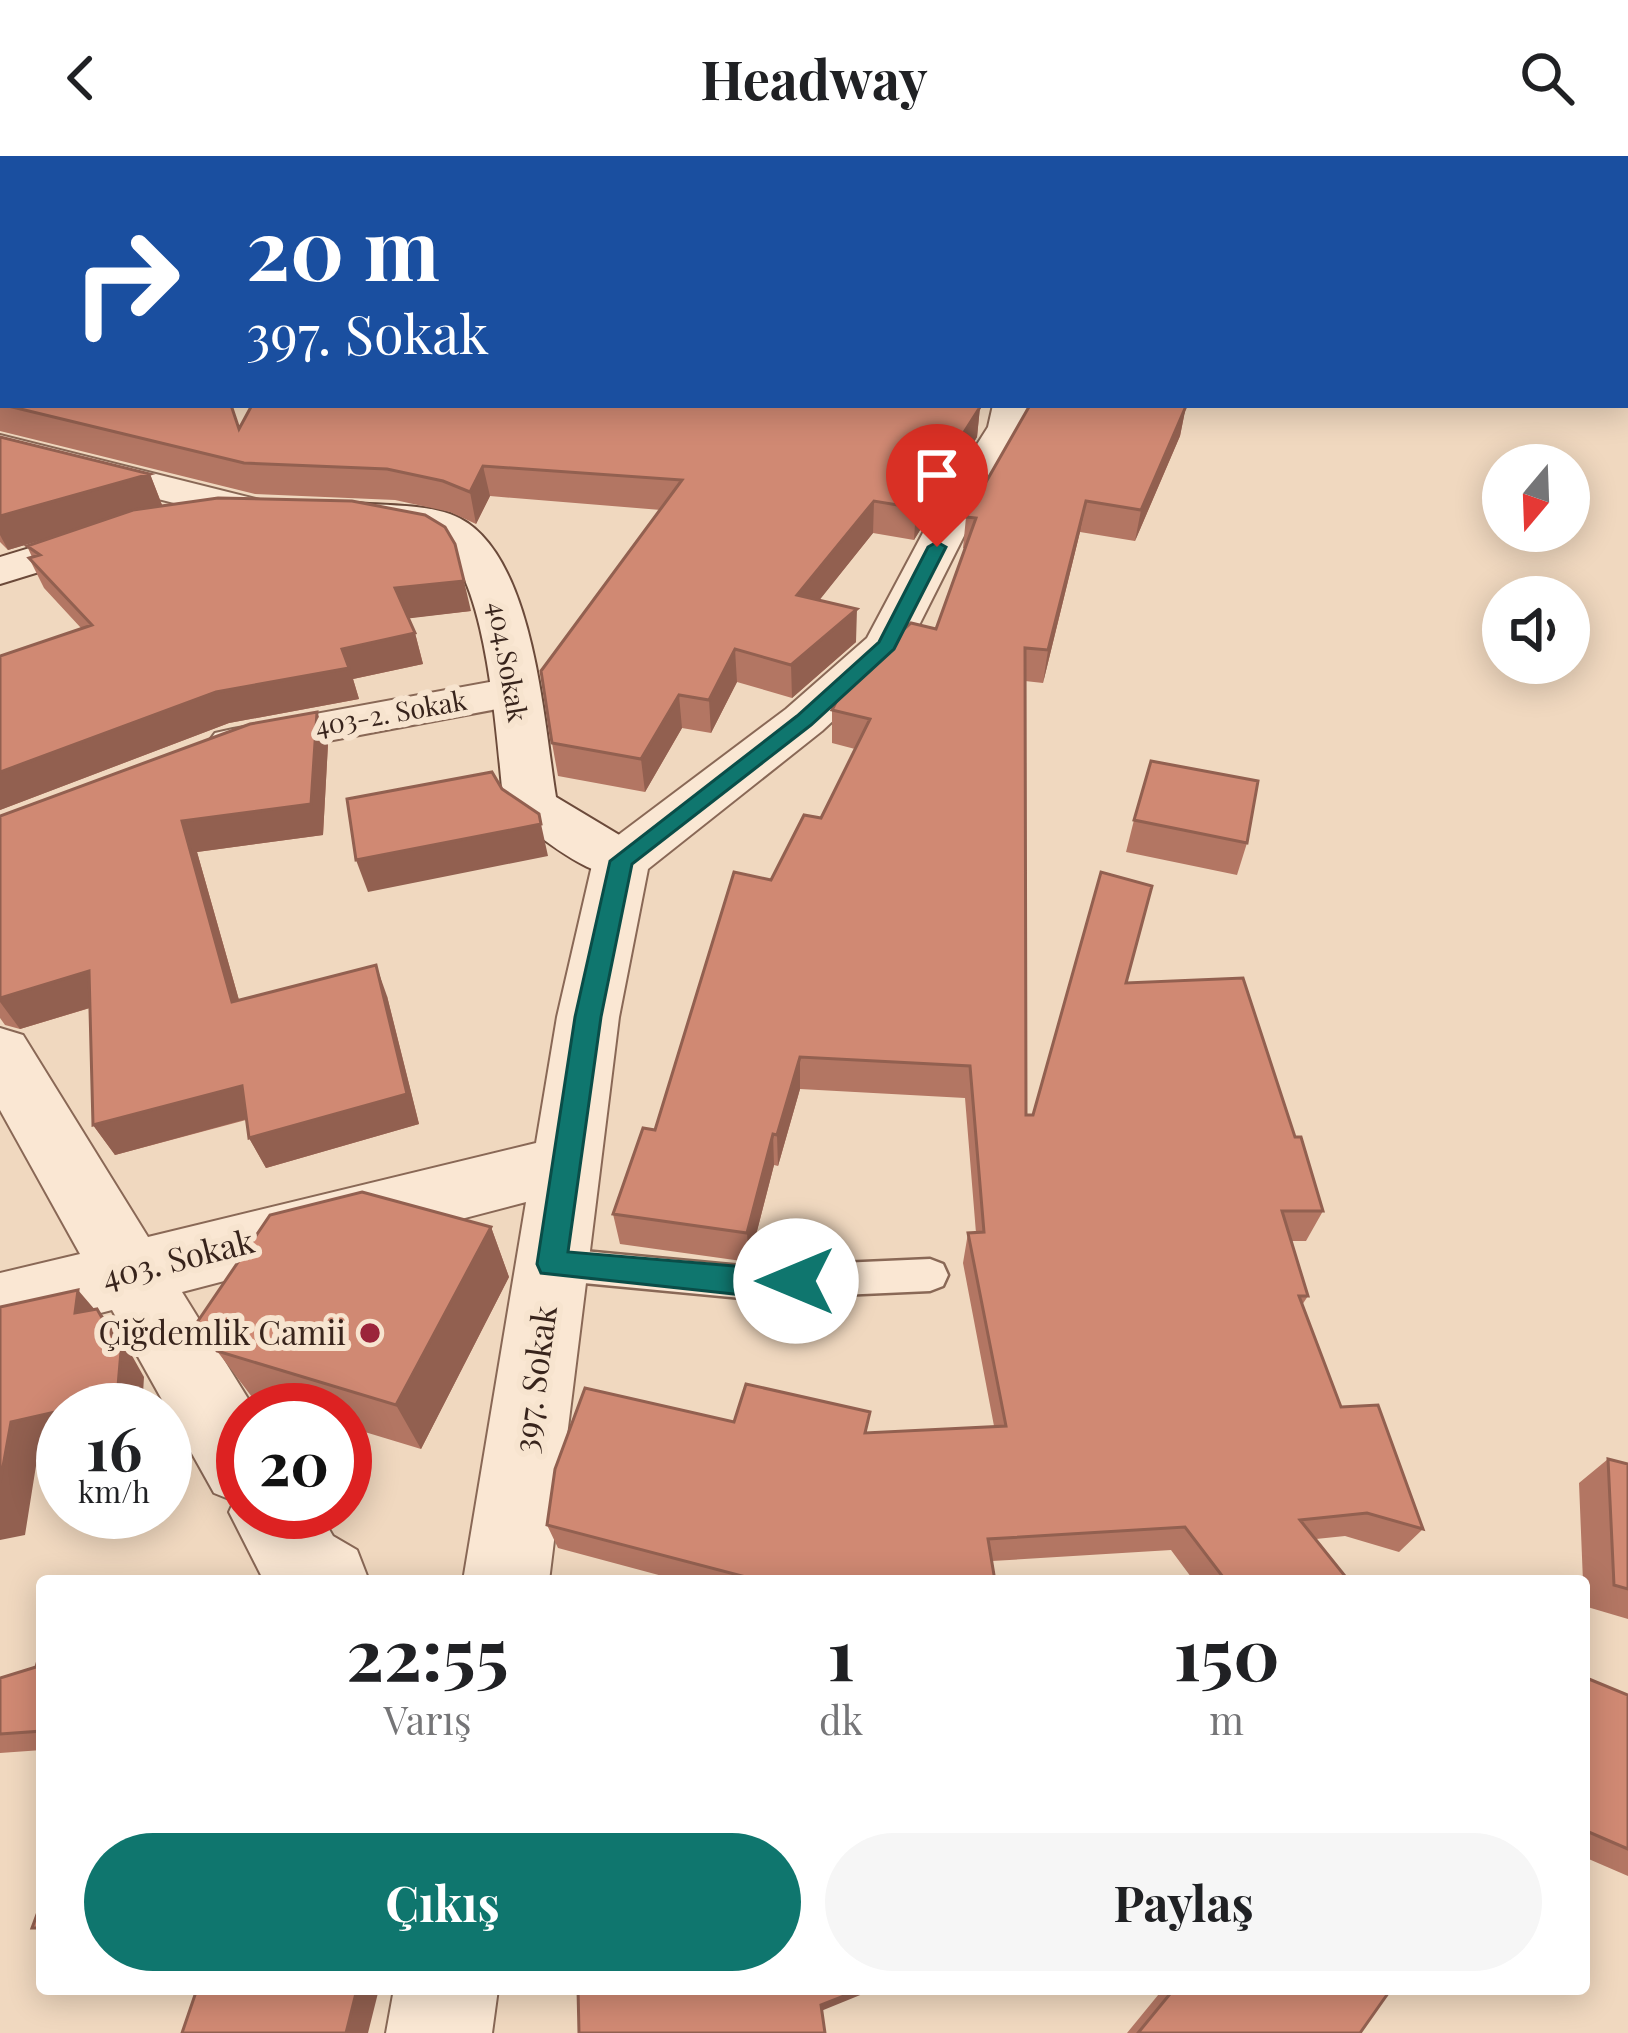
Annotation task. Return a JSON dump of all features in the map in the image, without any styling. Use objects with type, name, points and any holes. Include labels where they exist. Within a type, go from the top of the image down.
[{"type":"street","points":[[621,861],[804,721],[887,645],[954,514],[995,417]]},
{"type":"street","points":[[0,447],[283,511]]},
{"type":"street","name":"404.Sokak","points":[[0,571],[182,514],[283,511],[439,524],[472,546],[498,596],[531,805],[621,861]]},
{"type":"street","name":"403-2. Sokak","points":[[184,762],[249,738],[512,693]]},
{"type":"street","name":"397. Sokak","points":[[507,1575],[588,1017],[621,861]]},
{"type":"street","points":[[0,1052],[216,1419]]},
{"type":"street","name":"403. Sokak","points":[[0,1306],[566,1164]]},
{"type":"street","points":[[287,1539],[303,1566],[317,1575]]},
{"type":"street","points":[[439,2033],[445,1995]]},
{"type":"lane","points":[[552,1264],[752,1283],[930,1275]]},
{"type":"building","points":[[16,408],[232,408],[239,429],[250,408],[979,408],[916,508],[874,501],[797,595],[857,609],[791,665],[735,649],[709,700],[679,695],[641,759],[552,743],[541,671],[682,480],[483,466],[470,492],[387,469],[244,463]]},
{"type":"building","points":[[1028,408],[1185,408],[1141,510],[1086,501],[1048,650],[1025,648],[1026,1115],[1033,1115],[1101,872],[1152,886],[1126,983],[1243,978],[1323,1211],[1282,1211],[1308,1296],[1299,1296],[1341,1407],[1378,1405],[1423,1529],[1367,1513],[1300,1520],[1344,1575],[1221,1575],[1185,1527],[988,1539],[994,1575],[738,1575],[547,1525],[555,1469],[585,1388],[734,1422],[746,1384],[870,1412],[865,1433],[1006,1426],[968,1233],[984,1232],[970,1066],[800,1057],[777,1135],[773,1134],[747,1233],[613,1214],[643,1128],[655,1130],[734,872],[771,880],[804,815],[821,818],[870,719],[832,710],[847,681],[911,623],[936,629],[976,518],[966,517]]},
{"type":"building","points":[[0,437],[150,474],[0,516]]},
{"type":"building","points":[[218,498],[352,501],[425,515],[445,527],[455,544],[464,581],[395,588],[415,633],[342,649],[349,668],[216,692],[0,772],[0,656],[92,625],[29,558],[40,555],[27,546],[133,510]]},
{"type":"building","points":[[317,712],[311,804],[182,821],[232,1002],[376,965],[407,1094],[249,1138],[242,1086],[93,1125],[89,971],[0,998],[0,816],[250,724]]},
{"type":"building","points":[[1151,761],[1258,781],[1247,843],[1134,820]]},
{"type":"building","points":[[492,772],[502,789],[539,814],[541,824],[356,860],[347,799]]},
{"type":"building","name":"Çiğdemlik Camii","points":[[362,1192],[491,1227],[396,1405],[372,1398],[372,1383],[323,1383],[217,1351],[198,1321],[270,1215]]},
{"type":"building","points":[[78,1290],[75,1313],[97,1309],[121,1351],[118,1383],[36,1383],[36,1416],[11,1422],[0,1483],[0,1307]]},
{"type":"building","points":[[1608,1459],[1628,1464],[1628,1589],[1614,1585]]},
{"type":"building","points":[[36,1667],[36,1731],[0,1734],[0,1678]]},
{"type":"building","points":[[1590,1679],[1628,1695],[1628,1849],[1590,1833]]},
{"type":"building","points":[[195,1995],[356,1995],[346,2033],[182,2033]]},
{"type":"building","points":[[578,1995],[847,1995],[821,2005],[825,2033],[579,2033]]},
{"type":"building","points":[[1169,1995],[1387,1995],[1360,2033],[1138,2033]]},
{"type":"place","name":"Çiğdemlik Camii","points":[[370,1333]]},
{"type":"route","points":[[796,1281],[752,1283],[552,1264],[588,1017],[621,861],[804,721],[887,645],[937,547]]}]
